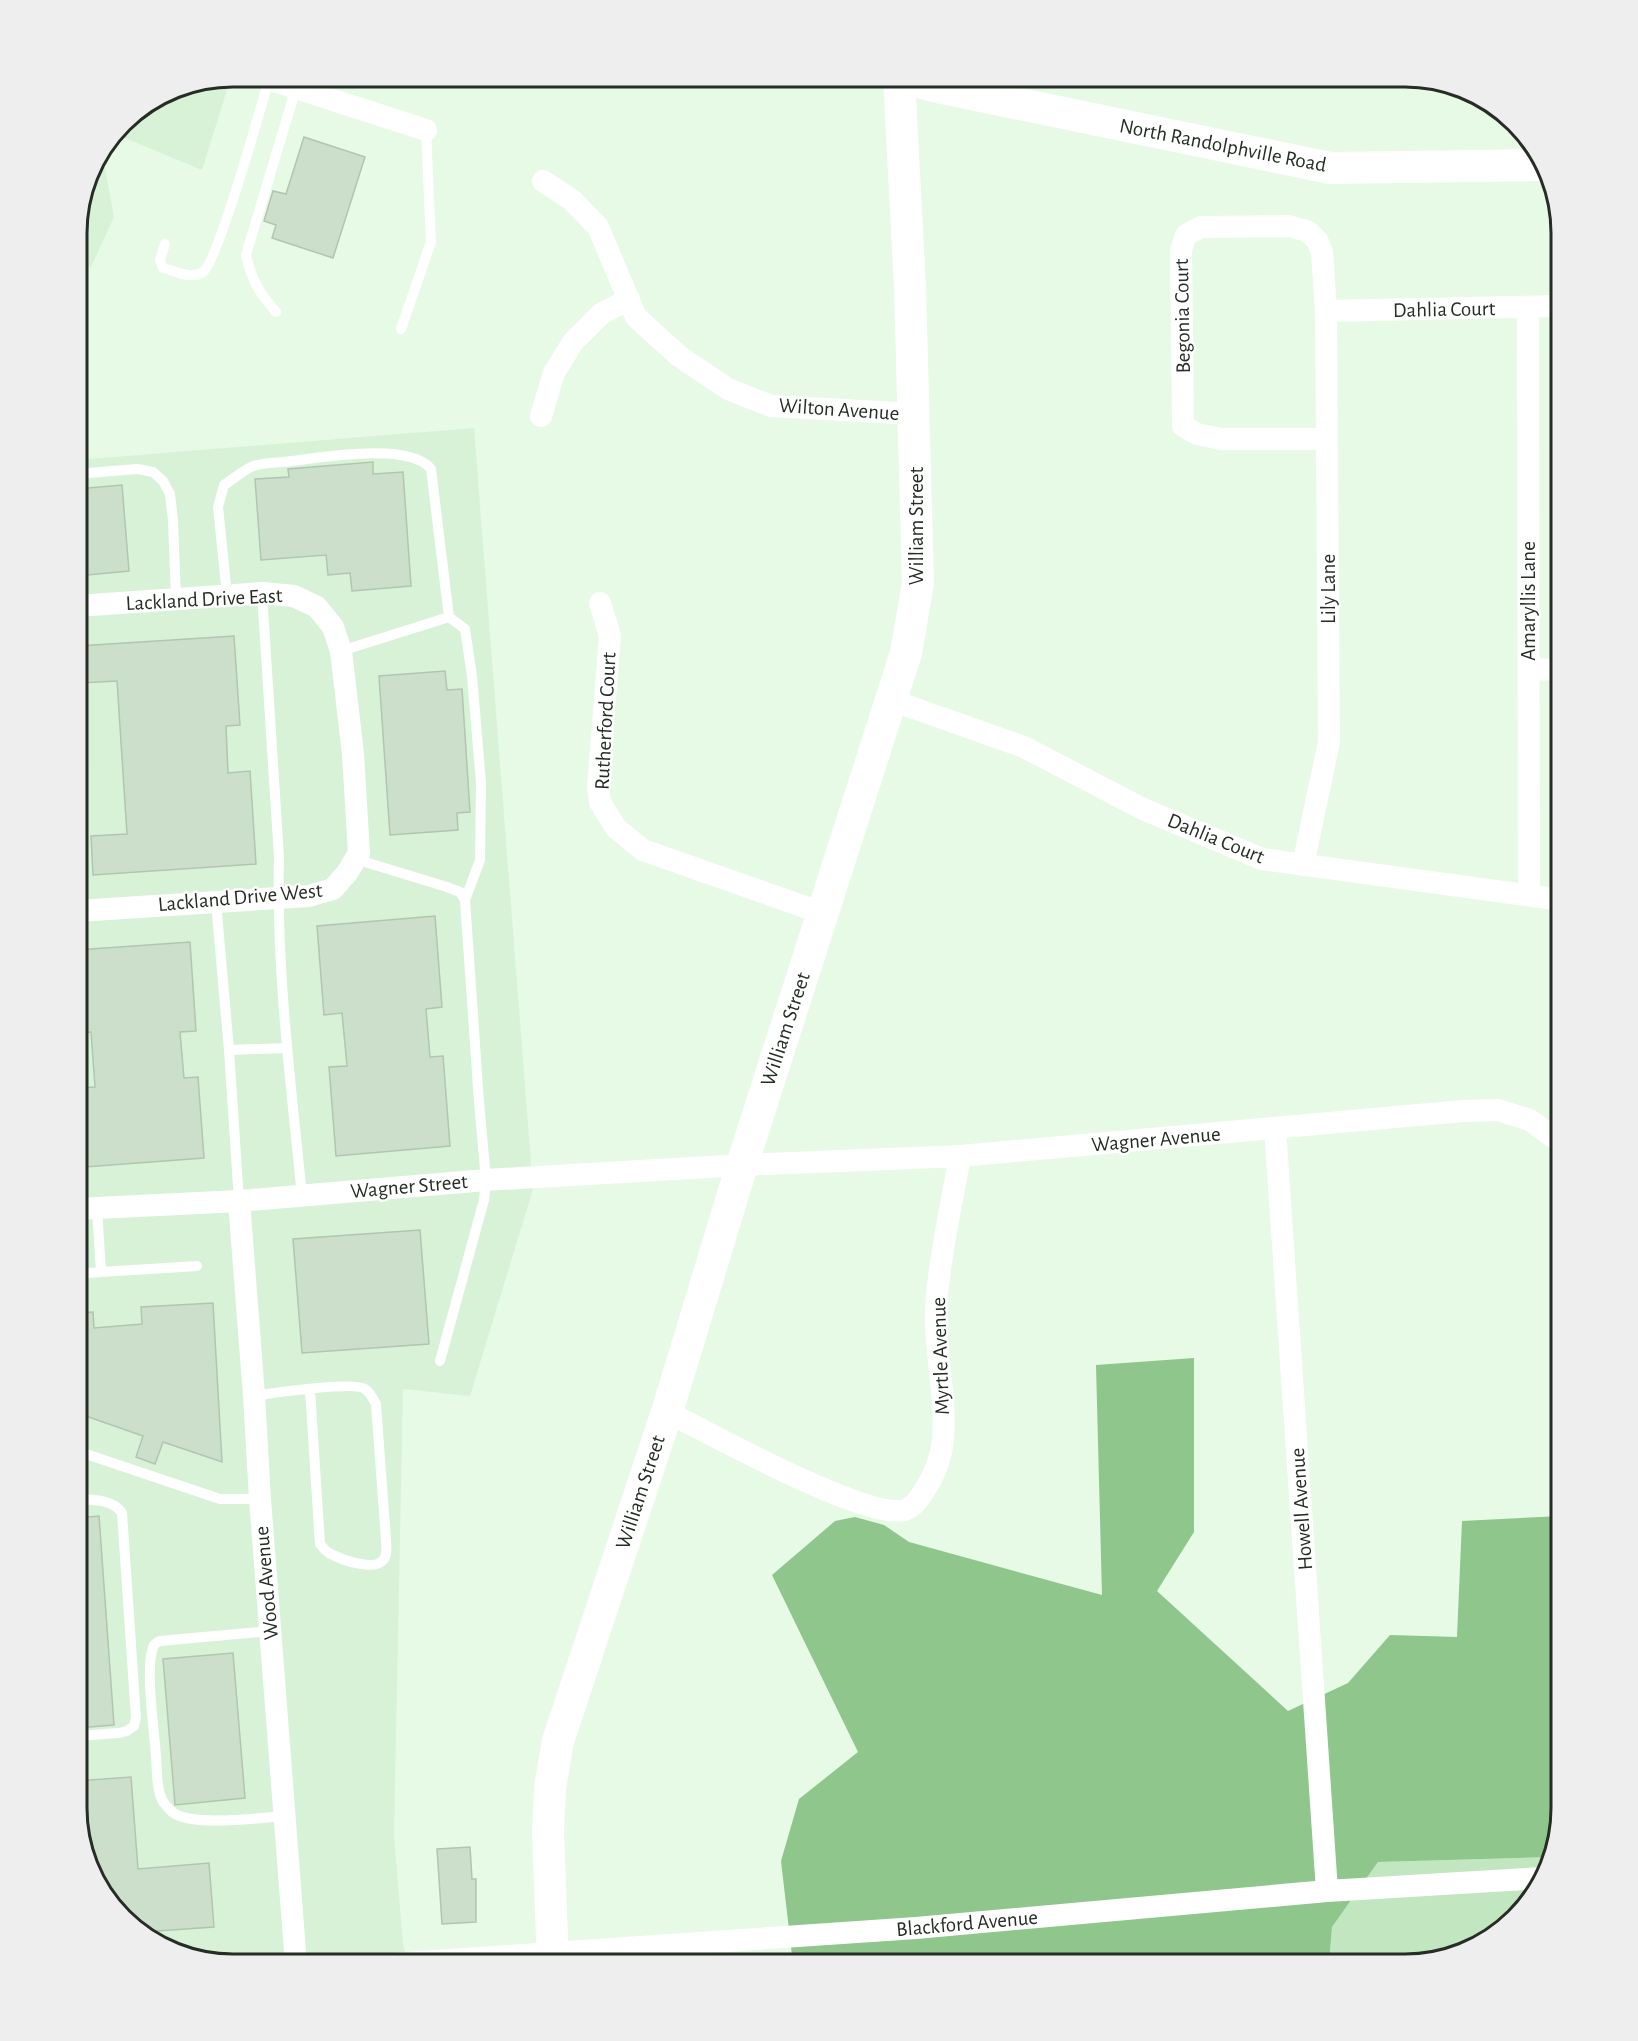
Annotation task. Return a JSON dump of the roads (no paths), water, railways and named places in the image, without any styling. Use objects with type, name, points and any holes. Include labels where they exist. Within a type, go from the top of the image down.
[{"type":"main road","name":"William Street","points":[[553,1954],[548,1832],[550,1788],[558,1741],[667,1412],[742,1165],[906,653],[918,583],[915,414],[899,87]]},
{"type":"main road","name":"North Randolphville Road","points":[[938,87],[1330,168],[1534,165]]},
{"type":"street","points":[[293,87],[426,130]]},
{"type":"street","name":"Wilton Avenue","points":[[543,181],[572,200],[598,227],[636,317],[679,356],[728,389],[771,405],[915,414]]},
{"type":"street","name":"Begonia Court","points":[[1326,311],[1322,252],[1317,240],[1307,231],[1289,226],[1201,227],[1186,235],[1181,250],[1184,426],[1197,434],[1221,439],[1327,439]]},
{"type":"street","points":[[541,416],[554,373],[573,342],[601,314],[629,299]]},
{"type":"street","name":"Dahlia Court","points":[[1326,311],[1551,306]]},
{"type":"street","name":"Amaryllis Lane","points":[[1527,307],[1529,895]]},
{"type":"street","name":"Lily Lane","points":[[1303,865],[1329,742],[1326,311]]},
{"type":"street","name":"Lackland Drive East","points":[[87,605],[262,593],[294,596],[317,607],[333,627],[341,651],[353,754]]},
{"type":"street","name":"Rutherford Court","points":[[600,603],[610,636],[598,787],[600,802],[616,828],[643,850],[822,913]]},
{"type":"street","points":[[1529,669],[1551,670]]},
{"type":"street","name":"Dahlia Court","points":[[891,700],[1024,747],[1143,808],[1262,859],[1551,898]]},
{"type":"street","name":"Lackland Drive West","points":[[87,910],[309,896],[333,889],[347,873],[359,853],[353,754]]},
{"type":"street","name":"Wagner Avenue","points":[[742,1165],[960,1156],[1463,1111],[1498,1110],[1530,1120],[1551,1135]]},
{"type":"street","name":"Howell Avenue","points":[[1275,1128],[1327,1891]]},
{"type":"street","name":"Myrtle Avenue","points":[[667,1412],[792,1475],[831,1492],[872,1506],[905,1510],[914,1504],[932,1478],[939,1461],[943,1441],[935,1327],[937,1294],[960,1156]]},
{"type":"street","name":"Wagner Street","points":[[87,1208],[239,1202],[486,1180],[742,1165]]},
{"type":"street","name":"Wood Avenue","points":[[239,1202],[295,1954]]},
{"type":"street","name":"Blackford Avenue","points":[[612,1954],[1327,1891],[1532,1879]]},
{"type":"lane","points":[[165,244],[160,260],[163,268],[197,276],[206,270],[224,224],[263,87]]},
{"type":"lane","points":[[276,312],[259,293],[246,255],[296,88]]},
{"type":"lane","points":[[401,329],[431,242],[426,130]]},
{"type":"lane","points":[[227,595],[218,507],[224,485],[252,466],[380,453],[413,457],[425,462],[431,469],[449,617],[465,629],[472,676],[482,783],[480,860],[465,900],[486,1180],[484,1200],[440,1360]]},
{"type":"lane","points":[[87,473],[137,469],[153,472],[163,481],[170,494],[173,520],[176,599]]},
{"type":"lane","points":[[262,593],[279,857],[278,898],[287,1048],[302,1196]]},
{"type":"lane","points":[[341,651],[449,617]]},
{"type":"lane","points":[[355,859],[447,887],[460,892],[465,900]]},
{"type":"lane","points":[[216,902],[239,1202]]},
{"type":"lane","points":[[229,1050],[287,1048]]},
{"type":"lane","points":[[87,1208],[101,1272]]},
{"type":"lane","points":[[87,1273],[197,1266]]},
{"type":"lane","points":[[254,1396],[298,1389],[311,1395],[339,1386],[357,1385],[365,1389],[376,1404],[387,1554],[378,1564],[362,1565],[329,1554],[320,1545],[311,1395]]},
{"type":"lane","points":[[87,1454],[220,1499],[260,1500]]},
{"type":"lane","points":[[87,1501],[106,1502],[118,1506],[122,1513],[135,1718],[134,1726],[127,1731],[87,1736]]},
{"type":"lane","points":[[270,1631],[156,1643],[152,1648],[151,1666],[157,1765],[160,1797],[171,1811],[180,1817],[195,1821],[284,1816]]}]
